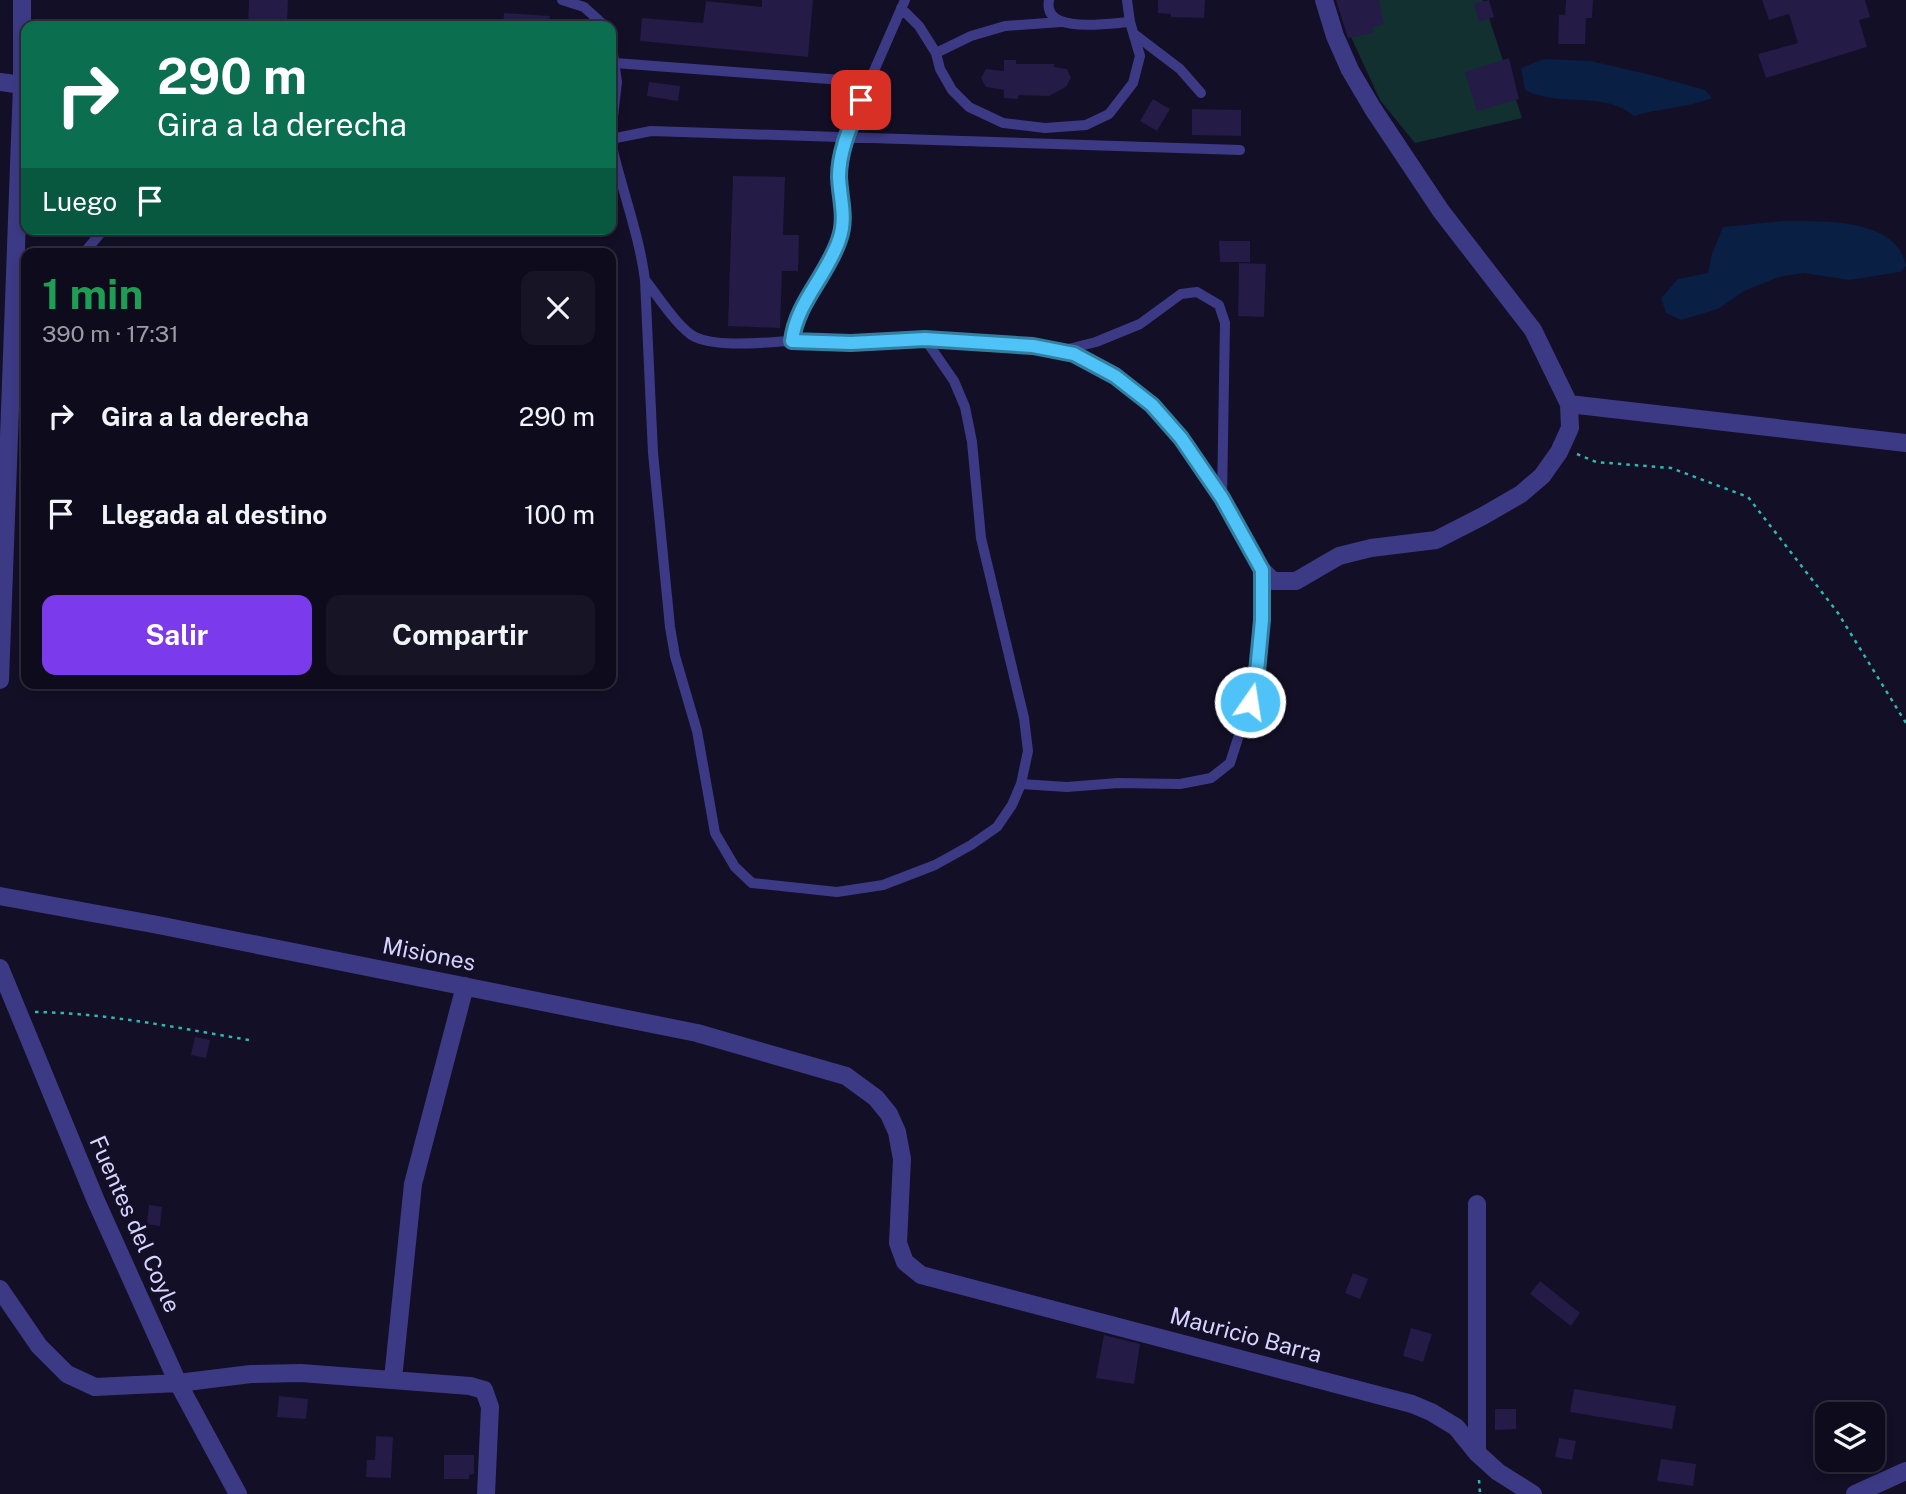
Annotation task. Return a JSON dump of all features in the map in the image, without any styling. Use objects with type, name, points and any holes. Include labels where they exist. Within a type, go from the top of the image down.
[{"type":"street","points":[[22,0],[22,21]]},
{"type":"street","points":[[1262,570],[1273,581],[1296,581],[1339,556],[1371,548],[1436,540],[1521,494],[1542,476],[1570,428],[1569,404],[1533,330],[1441,211],[1373,108],[1350,69],[1335,36],[1324,0]]},
{"type":"street","points":[[0,82],[21,85]]},
{"type":"street","points":[[0,680],[6,368],[21,103]]},
{"type":"street","points":[[1569,404],[1906,443]]},
{"type":"street","name":"Misiones","points":[[0,896],[697,1033],[846,1076],[876,1098],[889,1114],[897,1132],[902,1159],[898,1243],[905,1262],[920,1275]]},
{"type":"street","name":"Fuentes del Coyle","points":[[0,968],[96,1201],[178,1383],[238,1494]]},
{"type":"street","points":[[393,1379],[413,1184],[465,986]]},
{"type":"street","points":[[1477,1204],[1477,1453]]},
{"type":"street","name":"Mauricio Barra","points":[[920,1275],[1412,1404],[1456,1427],[1477,1453],[1498,1472],[1533,1494]]},
{"type":"street","points":[[0,1289],[38,1346],[67,1374],[95,1387],[289,1373],[393,1379],[470,1386],[484,1390],[490,1407],[486,1494]]},
{"type":"street","points":[[1855,1494],[1906,1471]]},
{"type":"lane","points":[[562,0],[584,7],[599,21]]},
{"type":"lane","points":[[1049,0],[1052,17],[1061,22]]},
{"type":"lane","points":[[903,4],[936,53],[940,69],[952,90],[969,107],[1003,123],[1045,128],[1086,125],[1109,114],[1133,83],[1140,56],[1127,0]]},
{"type":"lane","points":[[792,341],[794,323],[839,242],[845,222],[839,176],[845,137],[903,4]]},
{"type":"lane","points":[[936,53],[971,36],[1006,26],[1061,22],[1130,22]]},
{"type":"lane","points":[[1134,34],[1180,69],[1200,93]]},
{"type":"lane","points":[[616,63],[869,82]]},
{"type":"lane","points":[[616,72],[616,91]]},
{"type":"lane","points":[[616,137],[651,131],[1240,150]]},
{"type":"lane","points":[[616,167],[642,252],[653,453],[675,656],[697,730],[716,833],[735,867],[752,883],[837,892],[883,885],[935,864],[971,845],[997,827],[1021,784],[1028,751],[1024,718],[981,538],[972,442],[965,407],[954,381],[925,339]]},
{"type":"lane","points":[[645,280],[677,320],[695,337],[719,342],[851,343],[925,339],[1033,346],[1074,354],[1115,376],[1152,405],[1181,438],[1222,498],[1262,570],[1262,620],[1256,682],[1230,763],[1211,778],[1180,784],[1118,783],[1067,787],[1021,784]]},
{"type":"lane","points":[[1058,351],[1096,342],[1140,324],[1181,294],[1197,292],[1219,305],[1225,323],[1222,498]]},
{"type":"path","points":[[1561,447],[1596,462],[1671,468],[1748,497],[1838,613],[1906,723]]},
{"type":"path","points":[[19,1012],[70,1012],[248,1040]]},
{"type":"green space","points":[[1338,0],[1483,0],[1522,118],[1415,143],[1380,100],[1346,26]]},
{"type":"water","points":[[1544,59],[1591,61],[1705,90],[1712,98],[1634,116],[1609,104],[1538,95],[1525,90],[1521,68]]},
{"type":"water","points":[[1783,221],[1836,222],[1873,230],[1888,238],[1900,250],[1906,266],[1900,272],[1850,280],[1803,273],[1779,277],[1744,291],[1718,309],[1681,320],[1666,313],[1661,298],[1678,279],[1708,273],[1723,227]]},
{"type":"building","points":[[249,0],[288,0],[287,21],[248,21]]},
{"type":"building","points":[[762,0],[813,0],[808,57],[640,41],[642,18],[703,23],[706,1],[762,7]]},
{"type":"building","points":[[1158,0],[1205,0],[1204,18],[1171,17],[1171,14],[1158,13]]},
{"type":"building","points":[[1336,0],[1379,0],[1384,24],[1372,27],[1373,33],[1348,38]]},
{"type":"building","points":[[1489,0],[1494,17],[1479,22],[1474,3]]},
{"type":"building","points":[[1566,0],[1593,0],[1592,18],[1586,18],[1585,44],[1558,44],[1559,15],[1565,15]]},
{"type":"building","points":[[1762,0],[1865,0],[1870,17],[1859,20],[1867,47],[1766,78],[1758,54],[1798,43],[1789,14],[1769,20]]},
{"type":"building","points":[[504,13],[550,16],[550,21],[503,21]]},
{"type":"building","points":[[1509,58],[1519,99],[1477,111],[1465,72]]},
{"type":"building","points":[[1004,60],[1016,60],[1016,64],[1054,64],[1054,67],[1067,69],[1071,78],[1066,87],[1049,96],[1018,95],[1018,99],[1004,98],[1004,90],[986,87],[981,78],[986,69],[1004,71]]},
{"type":"building","points":[[649,82],[680,86],[678,101],[647,96]]},
{"type":"building","points":[[1153,99],[1170,109],[1157,131],[1140,121]]},
{"type":"building","points":[[1192,109],[1241,110],[1241,136],[1192,135]]},
{"type":"building","points":[[733,176],[785,177],[783,235],[799,235],[798,271],[782,271],[780,328],[728,326]]},
{"type":"building","points":[[1219,241],[1250,241],[1250,262],[1220,262]]},
{"type":"building","points":[[1239,263],[1266,264],[1264,317],[1238,316]]},
{"type":"building","points":[[195,1037],[210,1040],[206,1058],[191,1055]]},
{"type":"building","points":[[149,1205],[162,1207],[160,1226],[147,1224]]},
{"type":"building","points":[[1353,1273],[1368,1279],[1360,1299],[1345,1293]]},
{"type":"building","points":[[1540,1281],[1580,1313],[1571,1326],[1530,1294]]},
{"type":"building","points":[[1411,1328],[1432,1334],[1423,1362],[1403,1356]]},
{"type":"building","points":[[1104,1335],[1140,1344],[1134,1384],[1096,1378]]},
{"type":"building","points":[[1574,1389],[1676,1406],[1672,1429],[1570,1412]]},
{"type":"building","points":[[279,1396],[308,1399],[306,1419],[277,1417]]},
{"type":"building","points":[[1495,1409],[1516,1409],[1516,1429],[1495,1430]]},
{"type":"building","points":[[376,1436],[393,1437],[391,1478],[366,1477],[367,1460],[375,1460]]},
{"type":"building","points":[[1559,1438],[1576,1441],[1572,1460],[1555,1457]]},
{"type":"building","points":[[444,1455],[474,1455],[474,1474],[469,1475],[469,1479],[444,1479]]},
{"type":"building","points":[[1661,1459],[1696,1464],[1693,1486],[1657,1481]]},
{"type":"route","points":[[861,100],[845,137],[839,176],[845,222],[839,242],[794,323],[792,341],[851,343],[925,339],[1033,346],[1074,354],[1115,376],[1152,405],[1181,438],[1222,498],[1262,570],[1262,620],[1256,682],[1250,702]]}]
